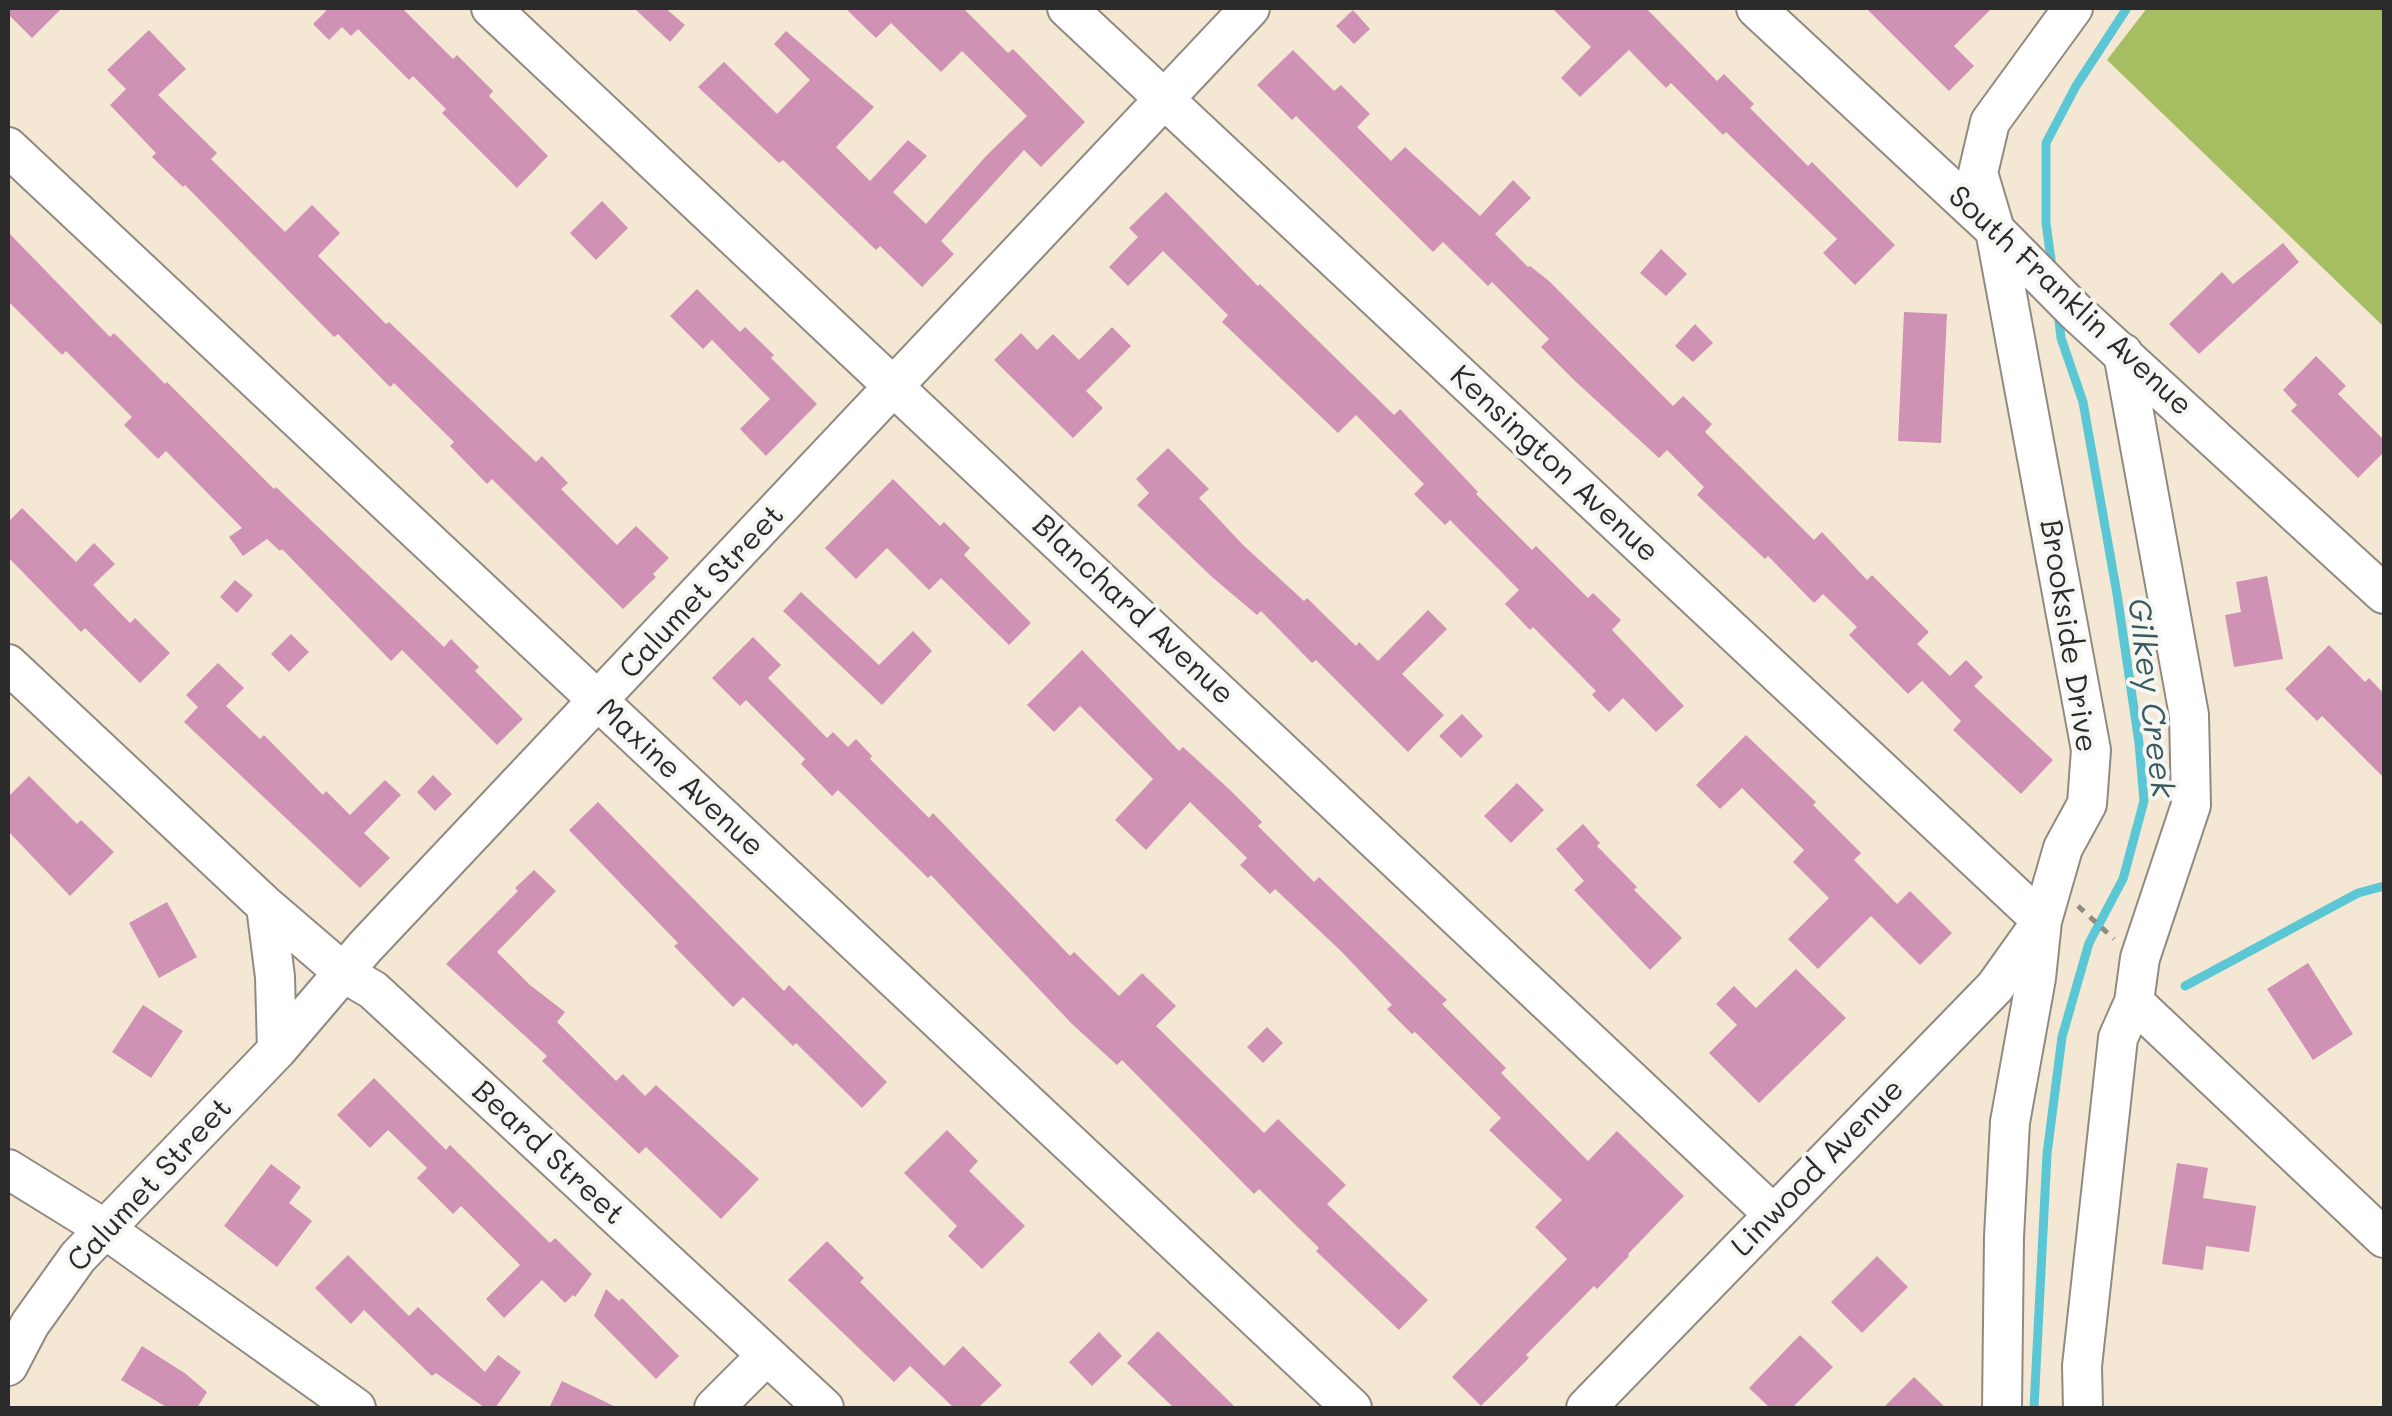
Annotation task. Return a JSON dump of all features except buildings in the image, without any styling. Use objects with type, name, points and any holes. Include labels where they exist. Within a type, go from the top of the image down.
[{"type":"street","name":"Blanchard Avenue","points":[[491,8],[1773,1214]]},
{"type":"street","name":"Kensington Avenue","points":[[1067,8],[2042,921]]},
{"type":"street","name":"Calumet Street","points":[[8,1366],[30,1324],[78,1256],[277,1050],[365,947],[1250,8]]},
{"type":"street","name":"South Franklin Avenue","points":[[1756,8],[1995,230],[2075,310],[2384,594]]},
{"type":"street","name":"Brookside Drive","points":[[2002,1408],[2010,1122],[2036,978],[2042,921],[2063,848],[2087,804],[2091,750],[1995,230],[1978,173],[1990,122],[2072,8]]},
{"type":"street","name":"Maxine Avenue","points":[[8,147],[1352,1408]]},
{"type":"street","points":[[2083,1408],[2082,1366],[2118,1038],[2134,1002],[2140,958],[2192,805],[2189,714],[2123,352]]},
{"type":"street","name":"Beard Street","points":[[8,664],[266,906],[344,973],[373,990],[824,1408]]},
{"type":"street","points":[[266,906],[275,977],[277,1050]]},
{"type":"street","name":"Linwood Avenue","points":[[1586,1408],[1995,987],[2042,921]]},
{"type":"street","points":[[2134,1002],[2384,1238]]},
{"type":"street","points":[[8,1169],[105,1229],[356,1408]]},
{"type":"street","points":[[714,1408],[767,1355]]},
{"type":"path","points":[[2078,906],[2112,937]]},
{"type":"green space","points":[[2147,8],[2384,8],[2384,327],[2107,60]]},
{"type":"waterway","name":"Gilkey Creek","points":[[2052,267],[2046,223],[2046,143],[2076,86],[2127,8]]},
{"type":"waterway","name":"Gilkey Creek","points":[[2034,1408],[2047,1154],[2062,1037],[2089,943],[2123,879],[2144,801],[2117,594],[2083,402],[2061,338],[2058,312]]},
{"type":"waterway","points":[[2185,986],[2358,893],[2384,886]]}]
